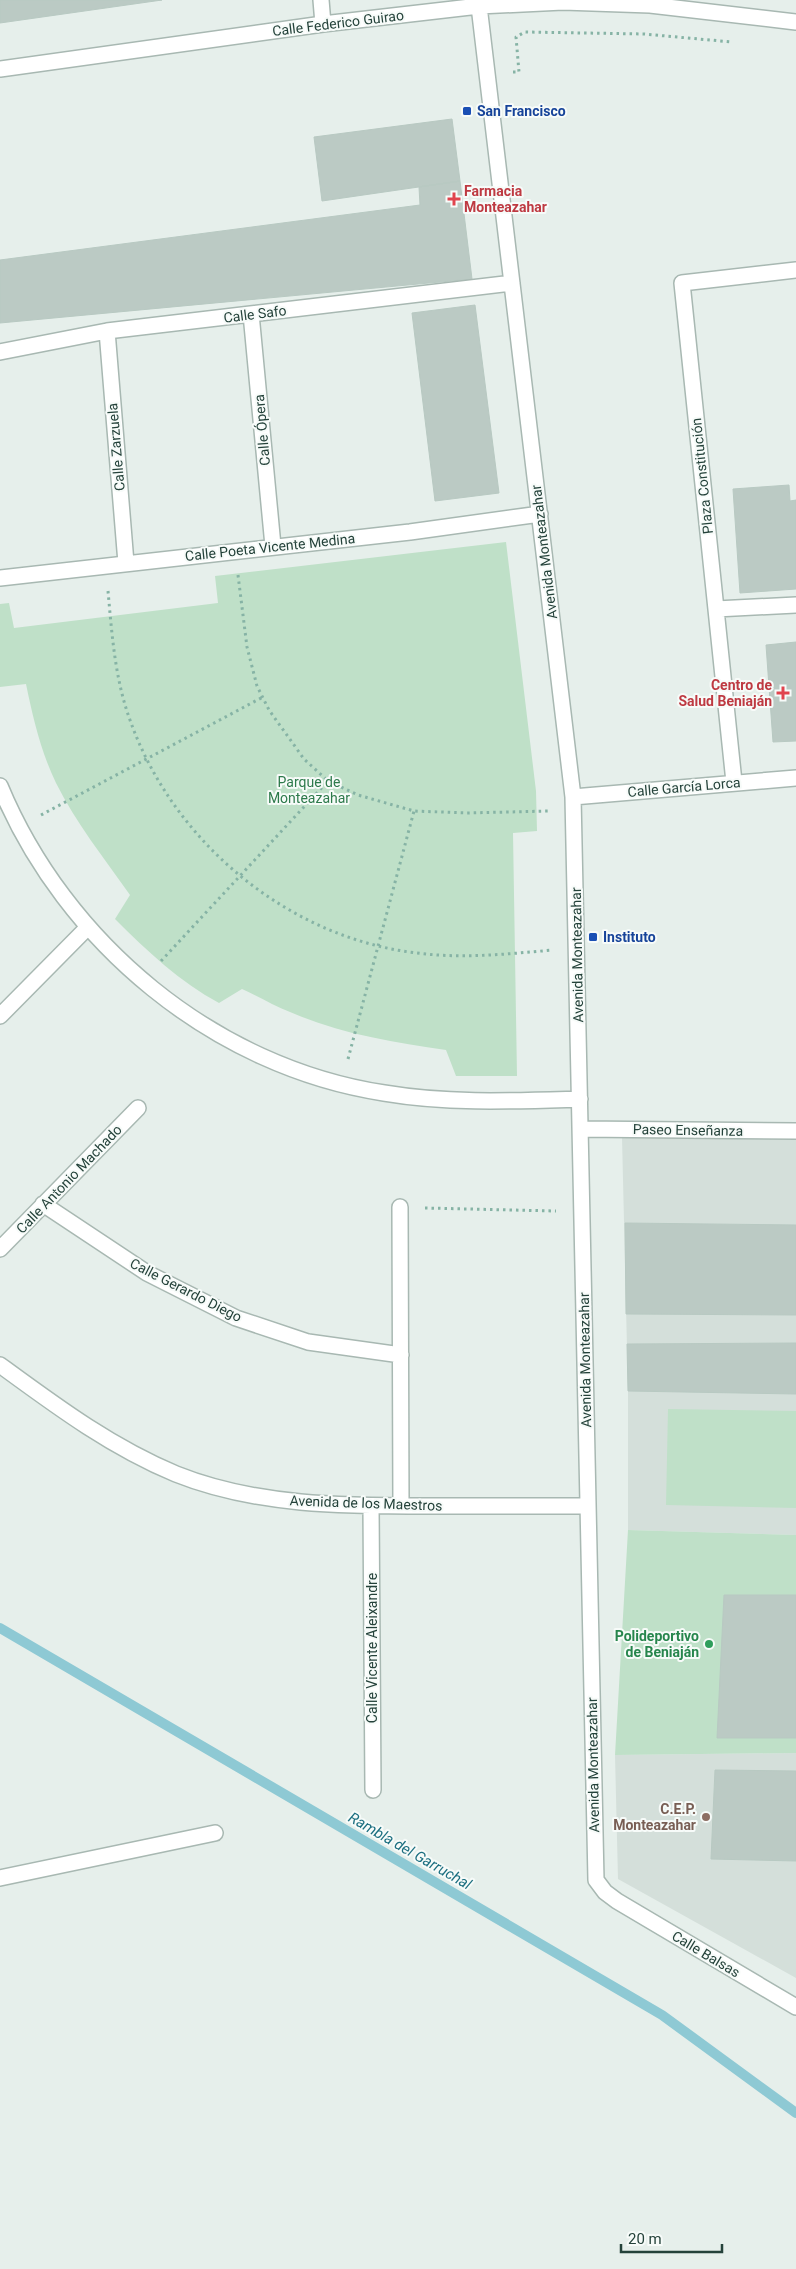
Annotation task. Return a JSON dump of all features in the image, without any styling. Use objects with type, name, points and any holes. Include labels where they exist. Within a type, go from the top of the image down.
[{"type":"street","points":[[321,0],[323,24]]},
{"type":"street","name":"Calle Federico Guirao","points":[[0,69],[323,24],[479,6],[563,2],[650,4],[796,22]]},
{"type":"street","name":"Avenida Monteazahar","points":[[479,6],[573,804],[594,1863],[596,1880],[604,1892],[616,1901]]},
{"type":"street","name":"Plaza Constitución","points":[[734,782],[682,283],[796,270]]},
{"type":"street","name":"Calle Safo","points":[[0,352],[107,331],[512,283]]},
{"type":"street","name":"Calle Ópera","points":[[251,314],[273,546]]},
{"type":"street","name":"Calle Zarzuela","points":[[107,331],[126,563]]},
{"type":"street","name":"Calle Poeta Vicente Medina","points":[[0,578],[235,550],[410,532],[540,514]]},
{"type":"street","points":[[716,609],[796,605]]},
{"type":"street","name":"Calle García Lorca","points":[[573,804],[734,782],[796,778]]},
{"type":"street","points":[[0,786],[19,826],[57,889],[88,927],[122,963],[143,980],[200,1023],[243,1047],[288,1067],[341,1084],[382,1093],[431,1100],[480,1102],[580,1099]]},
{"type":"street","points":[[0,1016],[88,927]]},
{"type":"street","name":"Calle Antonio Machado","points":[[0,1249],[138,1108]]},
{"type":"street","name":"Paseo Enseñanza","points":[[580,1129],[796,1131]]},
{"type":"street","name":"Calle Gerardo Diego","points":[[43,1204],[147,1273],[236,1318],[308,1342],[401,1355]]},
{"type":"street","points":[[400,1207],[401,1506]]},
{"type":"street","name":"Avenida de los Maestros","points":[[0,1365],[73,1418],[142,1459],[178,1474],[245,1494],[277,1500],[371,1506],[588,1506]]},
{"type":"street","name":"Calle Vicente Aleixandre","points":[[371,1506],[373,1790]]},
{"type":"street","points":[[0,1878],[215,1833]]},
{"type":"street","name":"Calle Balsas","points":[[616,1901],[796,2007]]},
{"type":"path","points":[[487,74],[519,72],[516,37],[525,32],[644,34],[739,43]]},
{"type":"path","points":[[235,550],[247,647],[257,686],[269,710],[304,759],[328,781],[358,795],[414,811],[467,813],[573,804]]},
{"type":"path","points":[[106,565],[112,636],[119,679],[130,720],[146,759],[169,797],[195,832],[240,876],[294,913],[333,931],[378,946],[416,953],[459,956],[577,948]]},
{"type":"path","points":[[19,826],[263,697]]},
{"type":"path","points":[[143,980],[328,781]]},
{"type":"path","points":[[341,1084],[414,811]]},
{"type":"path","points":[[400,1207],[582,1211]]},
{"type":"shaded area","points":[[622,1137],[796,1140],[796,1535],[628,1530],[628,1391]]},
{"type":"shaded area","name":"C.E.P. Monteazahar","points":[[796,1753],[796,1978],[618,1879],[615,1755]]},
{"type":"green space","name":"Parque de Monteazahar","points":[[506,542],[536,791],[537,831],[513,833],[517,1076],[456,1076],[446,1050],[347,1032],[284,1010],[242,989],[219,1003],[177,976],[115,919],[130,895],[81,826],[56,783],[38,735],[26,684],[0,687],[0,604],[9,603],[14,628],[218,603],[215,576]]},
{"type":"green space","points":[[668,1409],[796,1411],[796,1508],[666,1505]]},
{"type":"green space","name":"Polideportivo de Beniaján","points":[[628,1530],[796,1535],[796,1753],[615,1755]]},
{"type":"building","points":[[0,0],[162,0],[0,23]]},
{"type":"building","points":[[452,119],[460,181],[322,201],[314,137]]},
{"type":"building","points":[[460,181],[472,279],[0,323],[0,260],[420,205],[419,187]]},
{"type":"building","points":[[475,305],[499,493],[435,501],[412,313]]},
{"type":"building","points":[[789,485],[790,501],[796,500],[796,589],[740,593],[733,489]]},
{"type":"building","name":"Centro de Salud Beniaján","points":[[796,642],[796,741],[773,742],[766,645]]},
{"type":"building","points":[[625,1223],[796,1225],[796,1315],[626,1314]]},
{"type":"building","points":[[796,1343],[796,1394],[628,1391],[627,1344]]},
{"type":"building","points":[[724,1595],[796,1595],[796,1738],[717,1738]]},
{"type":"building","points":[[715,1770],[796,1771],[796,1861],[711,1859]]},
{"type":"waterway","name":"Rambla del Garruchal","points":[[0,1628],[662,2015],[796,2113]]},
{"type":"place","name":"San Francisco","points":[[467,111]]},
{"type":"place","name":"Farmacia Monteazahar","points":[[454,199]]},
{"type":"place","name":"Centro de Salud Beniaján","points":[[783,693]]},
{"type":"place","name":"Instituto","points":[[593,937]]},
{"type":"place","name":"Polideportivo de Beniaján","points":[[709,1644]]},
{"type":"place","name":"C.E.P. Monteazahar","points":[[706,1817]]}]
